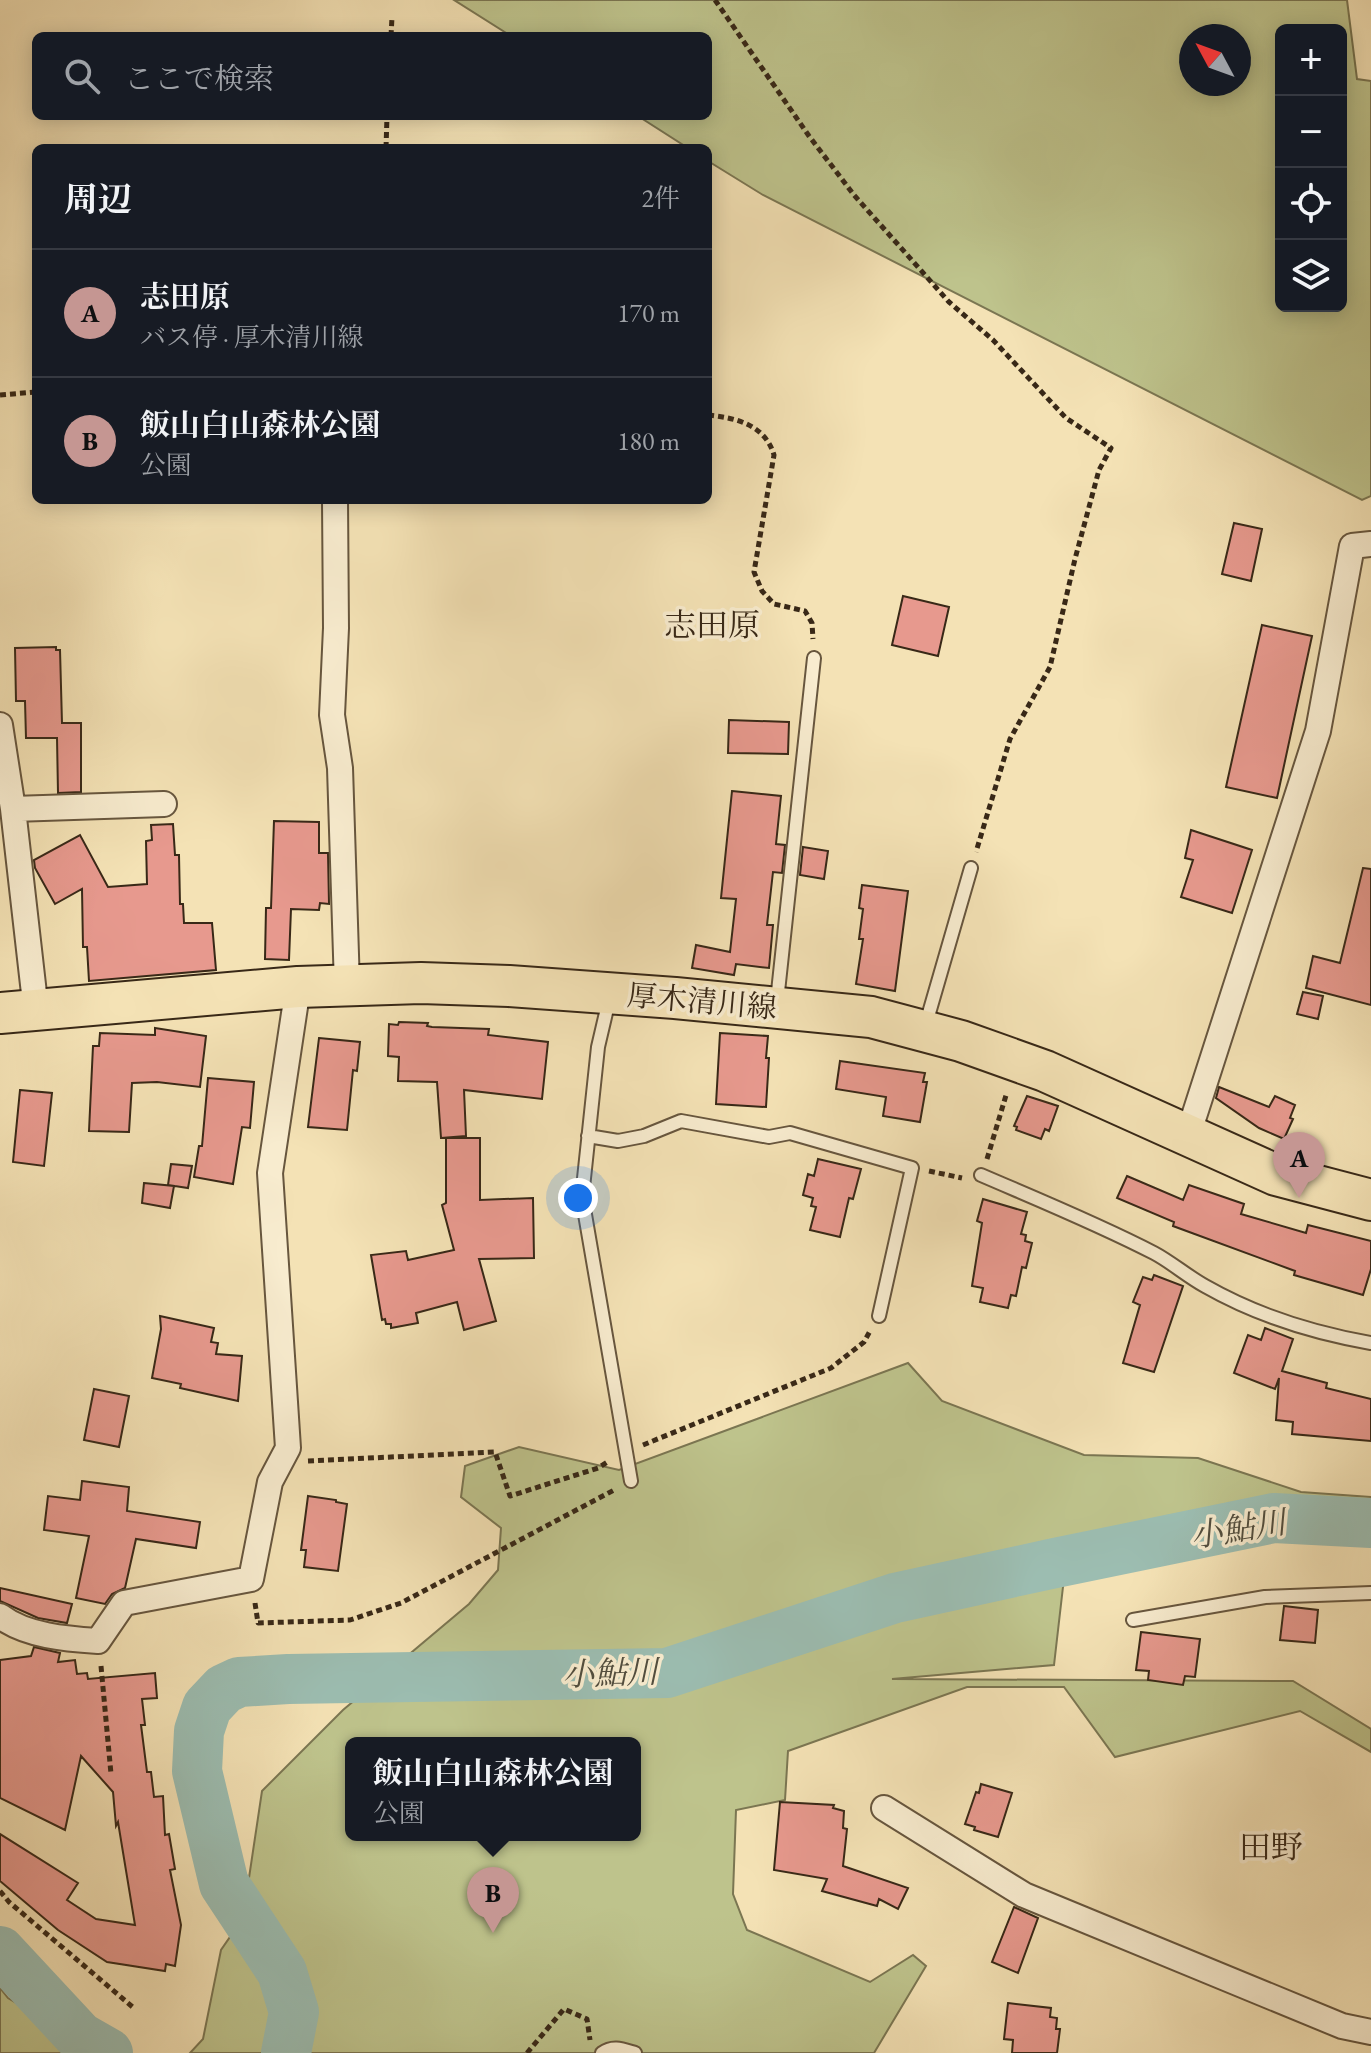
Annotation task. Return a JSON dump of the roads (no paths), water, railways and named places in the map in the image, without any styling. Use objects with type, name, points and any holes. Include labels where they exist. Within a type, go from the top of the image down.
[{"type":"main road","name":"厚木清川線","points":[[18,1012],[298,987],[421,983],[610,993],[871,1017],[1045,1071],[1276,1175],[1371,1200]]},
{"type":"street","points":[[335,504],[336,628],[332,715],[340,768],[347,986]]},
{"type":"street","points":[[1188,1135],[1318,731],[1352,546],[1371,544]]},
{"type":"street","points":[[0,725],[13,809],[18,1012]]},
{"type":"street","points":[[13,809],[164,804]]},
{"type":"street","points":[[0,1616],[10,1623],[64,1638],[98,1641],[124,1603],[251,1579],[270,1482],[288,1448],[270,1173],[298,987]]},
{"type":"street","points":[[884,1808],[1024,1895],[1342,2026],[1371,2032]]},
{"type":"lane","points":[[776,1008],[814,658]]},
{"type":"lane","points":[[924,1031],[971,868]]},
{"type":"lane","points":[[610,993],[598,1047],[582,1197],[631,1481]]},
{"type":"lane","points":[[588,1136],[618,1141],[644,1136],[681,1121],[769,1137],[790,1133],[912,1168],[879,1316]]},
{"type":"lane","points":[[981,1175],[1157,1255],[1203,1285],[1255,1311],[1335,1337],[1371,1343]]},
{"type":"lane","points":[[1133,1620],[1265,1597],[1371,1593]]},
{"type":"lane","points":[[602,2053],[619,2047],[635,2053]]},
{"type":"waterway","name":"小鮎川","points":[[286,2053],[294,2012],[282,1972],[224,1884],[197,1771],[199,1731],[207,1707],[224,1689],[239,1682],[288,1679],[667,1673],[895,1598],[1055,1563],[1274,1518],[1371,1523]]},
{"type":"waterway","name":"小鮎川","points":[[0,1951],[80,2037],[108,2053]]},
{"type":"place","name":"志田原","points":[[1299,1198]]},
{"type":"place","name":"飯山白山森林公園","points":[[493,1933]]},
{"type":"district","name":"志田原","points":[[712,625]]},
{"type":"district","name":"田野","points":[[1271,1847]]}]
